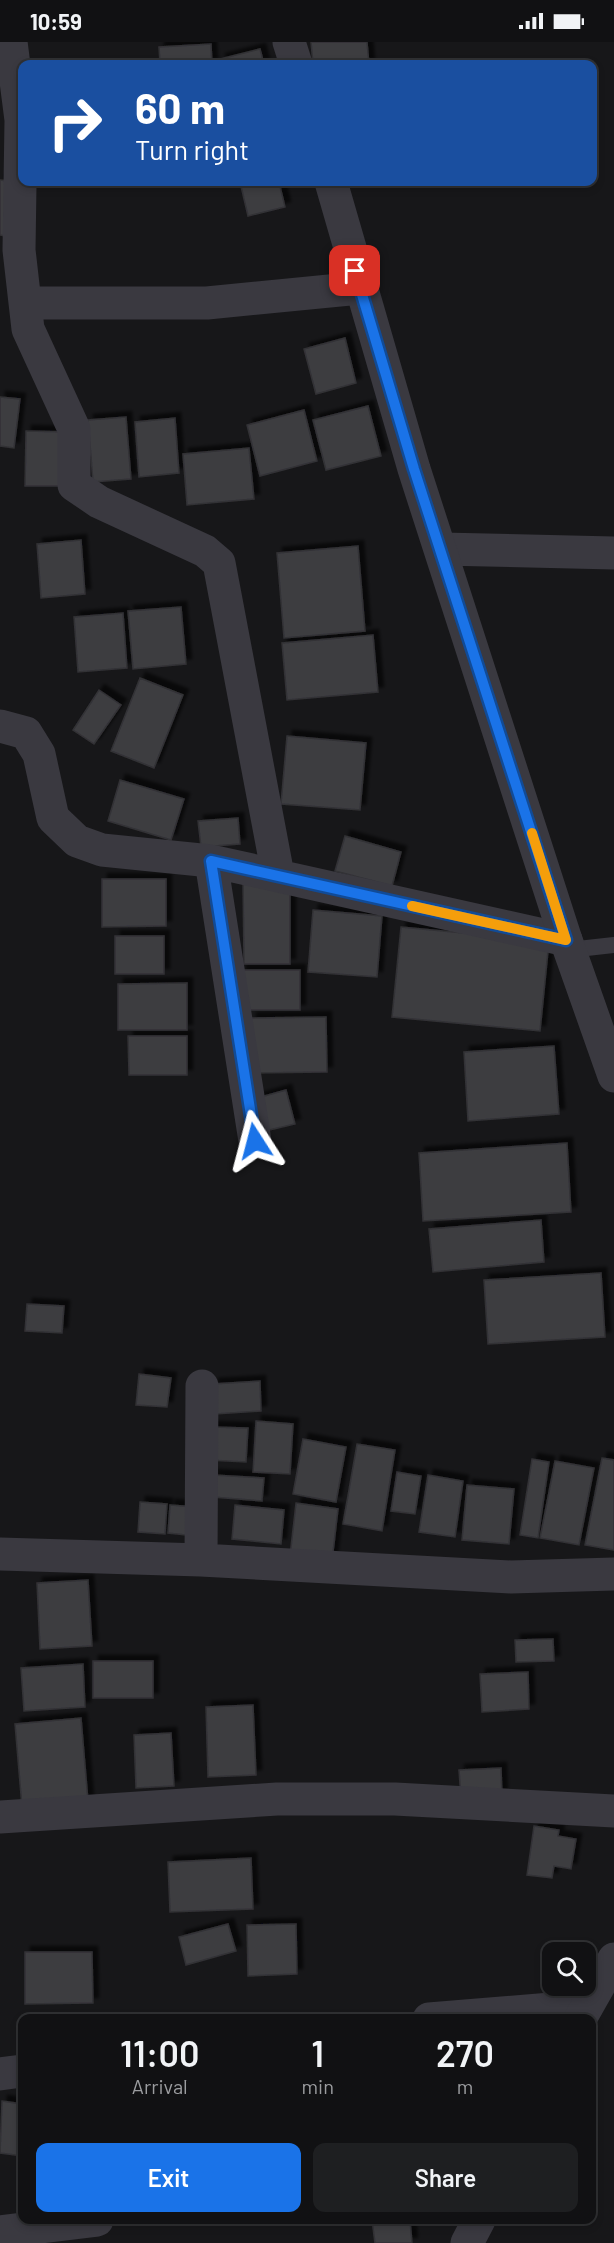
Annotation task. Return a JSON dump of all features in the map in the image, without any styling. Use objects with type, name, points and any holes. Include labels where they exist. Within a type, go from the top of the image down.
[{"type":"street","points":[[11,42],[18,92]]},
{"type":"street","points":[[289,42],[295,60]]},
{"type":"street","points":[[18,160],[9,249],[25,303],[28,329],[74,429],[74,485],[99,502],[205,551],[219,563],[278,875]]},
{"type":"street","points":[[332,186],[414,469],[567,945],[614,1076]]},
{"type":"street","points":[[25,303],[207,303],[360,288]]},
{"type":"street","points":[[441,549],[614,554]]},
{"type":"street","points":[[0,726],[26,733],[39,754],[53,818],[77,841],[102,850],[211,861],[278,875],[567,945]]},
{"type":"street","points":[[211,861],[255,1141]]},
{"type":"street","points":[[201,1560],[202,1386]]},
{"type":"street","points":[[0,1554],[201,1560],[511,1577],[614,1574]]},
{"type":"street","points":[[0,1817],[288,1799],[395,1799],[614,1811]]},
{"type":"street","points":[[557,2014],[583,2013],[613,1963]]},
{"type":"street","points":[[0,2074],[18,2072]]},
{"type":"street","points":[[0,2232],[65,2224]]},
{"type":"street","points":[[467,2243],[476,2224]]},
{"type":"lane","points":[[567,945],[614,945]]},
{"type":"building","points":[[311,42],[367,42],[369,60],[313,60]]},
{"type":"building","points":[[211,44],[212,60],[160,60],[159,47]]},
{"type":"building","points":[[260,49],[263,60],[220,60]]},
{"type":"building","points":[[0,180],[17,182],[10,237],[0,235]]},
{"type":"building","points":[[241,186],[280,186],[285,207],[248,216]]},
{"type":"building","points":[[345,338],[356,383],[316,394],[304,349]]},
{"type":"building","points":[[0,397],[20,399],[14,448],[0,446]]},
{"type":"building","points":[[368,406],[381,456],[326,470],[313,420]]},
{"type":"building","points":[[304,410],[317,461],[260,476],[247,425]]},
{"type":"building","points":[[126,417],[131,479],[93,482],[88,420]]},
{"type":"building","points":[[175,418],[179,473],[139,477],[135,422]]},
{"type":"building","points":[[26,431],[69,432],[67,486],[25,486]]},
{"type":"building","points":[[249,448],[254,499],[187,505],[183,454]]},
{"type":"building","points":[[81,540],[85,594],[41,598],[37,544]]},
{"type":"building","points":[[358,546],[365,631],[284,638],[277,553]]},
{"type":"building","points":[[181,607],[186,664],[133,669],[128,611]]},
{"type":"building","points":[[123,613],[127,668],[78,672],[74,617]]},
{"type":"building","points":[[373,635],[378,692],[287,700],[282,643]]},
{"type":"building","points":[[140,678],[183,695],[154,768],[111,751]]},
{"type":"building","points":[[99,690],[121,705],[94,744],[73,730]]},
{"type":"building","points":[[287,736],[366,743],[360,810],[281,804]]},
{"type":"building","points":[[120,780],[184,799],[171,840],[108,821]]},
{"type":"building","points":[[238,818],[240,844],[201,847],[198,821]]},
{"type":"building","points":[[345,836],[401,852],[392,886],[335,871]]},
{"type":"building","points":[[102,879],[166,879],[166,926],[102,927]]},
{"type":"building","points":[[243,882],[290,882],[290,964],[244,964]]},
{"type":"building","points":[[313,910],[382,916],[377,977],[308,972]]},
{"type":"building","points":[[401,927],[549,941],[540,1031],[392,1017]]},
{"type":"building","points":[[115,936],[164,936],[164,974],[115,974]]},
{"type":"building","points":[[241,970],[300,970],[300,1010],[241,1010]]},
{"type":"building","points":[[187,983],[187,1030],[118,1030],[118,984]]},
{"type":"building","points":[[326,1017],[327,1072],[252,1073],[251,1018]]},
{"type":"building","points":[[128,1036],[187,1036],[187,1075],[129,1075]]},
{"type":"building","points":[[554,1046],[559,1114],[468,1121],[464,1052]]},
{"type":"building","points":[[286,1090],[295,1124],[265,1131],[257,1098]]},
{"type":"building","points":[[567,1143],[571,1212],[423,1221],[419,1153]]},
{"type":"building","points":[[541,1220],[544,1262],[433,1272],[429,1229]]},
{"type":"building","points":[[601,1273],[605,1337],[488,1344],[484,1280]]},
{"type":"building","points":[[27,1304],[64,1306],[62,1333],[25,1331]]},
{"type":"building","points":[[139,1374],[171,1378],[167,1407],[136,1405]]},
{"type":"building","points":[[260,1381],[261,1411],[215,1414],[213,1384]]},
{"type":"building","points":[[256,1421],[293,1424],[290,1474],[253,1472]]},
{"type":"building","points":[[210,1427],[248,1428],[246,1462],[208,1460]]},
{"type":"building","points":[[303,1439],[346,1447],[336,1502],[293,1494]]},
{"type":"building","points":[[357,1444],[395,1450],[382,1531],[343,1524]]},
{"type":"building","points":[[602,1458],[614,1460],[614,1550],[585,1545]]},
{"type":"building","points":[[532,1459],[549,1462],[538,1538],[520,1535]]},
{"type":"building","points":[[555,1461],[594,1468],[579,1545],[540,1538]]},
{"type":"building","points":[[397,1472],[421,1476],[415,1514],[391,1511]]},
{"type":"building","points":[[213,1475],[264,1478],[262,1501],[212,1497]]},
{"type":"building","points":[[428,1475],[463,1481],[455,1537],[419,1532]]},
{"type":"building","points":[[467,1485],[514,1489],[509,1544],[462,1540]]},
{"type":"building","points":[[140,1502],[167,1504],[165,1534],[138,1532]]},
{"type":"building","points":[[296,1503],[338,1509],[332,1561],[290,1556]]},
{"type":"building","points":[[170,1505],[197,1507],[195,1536],[168,1533]]},
{"type":"building","points":[[235,1505],[284,1510],[281,1544],[232,1539]]},
{"type":"building","points":[[88,1580],[92,1646],[40,1649],[37,1583]]},
{"type":"building","points":[[553,1639],[554,1661],[516,1662],[515,1640]]},
{"type":"building","points":[[93,1661],[153,1661],[153,1698],[93,1698]]},
{"type":"building","points":[[83,1664],[85,1707],[24,1711],[21,1668]]},
{"type":"building","points":[[528,1672],[529,1709],[482,1712],[480,1674]]},
{"type":"building","points":[[253,1705],[256,1775],[208,1777],[206,1707]]},
{"type":"building","points":[[81,1718],[88,1801],[22,1807],[15,1724]]},
{"type":"building","points":[[171,1733],[174,1786],[136,1788],[134,1735]]},
{"type":"building","points":[[501,1768],[502,1796],[461,1799],[459,1770]]},
{"type":"building","points":[[534,1826],[559,1830],[558,1836],[576,1839],[571,1869],[554,1866],[552,1878],[527,1875]]},
{"type":"building","points":[[251,1858],[253,1909],[170,1912],[168,1862]]},
{"type":"building","points":[[228,1924],[236,1951],[186,1965],[179,1937]]},
{"type":"building","points":[[296,1924],[297,1974],[248,1976],[247,1925]]},
{"type":"building","points":[[25,1952],[92,1952],[93,2003],[25,2004]]},
{"type":"building","points":[[2,2101],[18,2103],[18,2155],[0,2153]]},
{"type":"building","points":[[373,2224],[410,2224],[412,2243],[375,2243]]},
{"type":"slow traffic","points":[[412,906],[566,940],[532,833]]},
{"type":"route","points":[[255,1141],[211,861],[566,940],[414,469],[355,271]]}]
